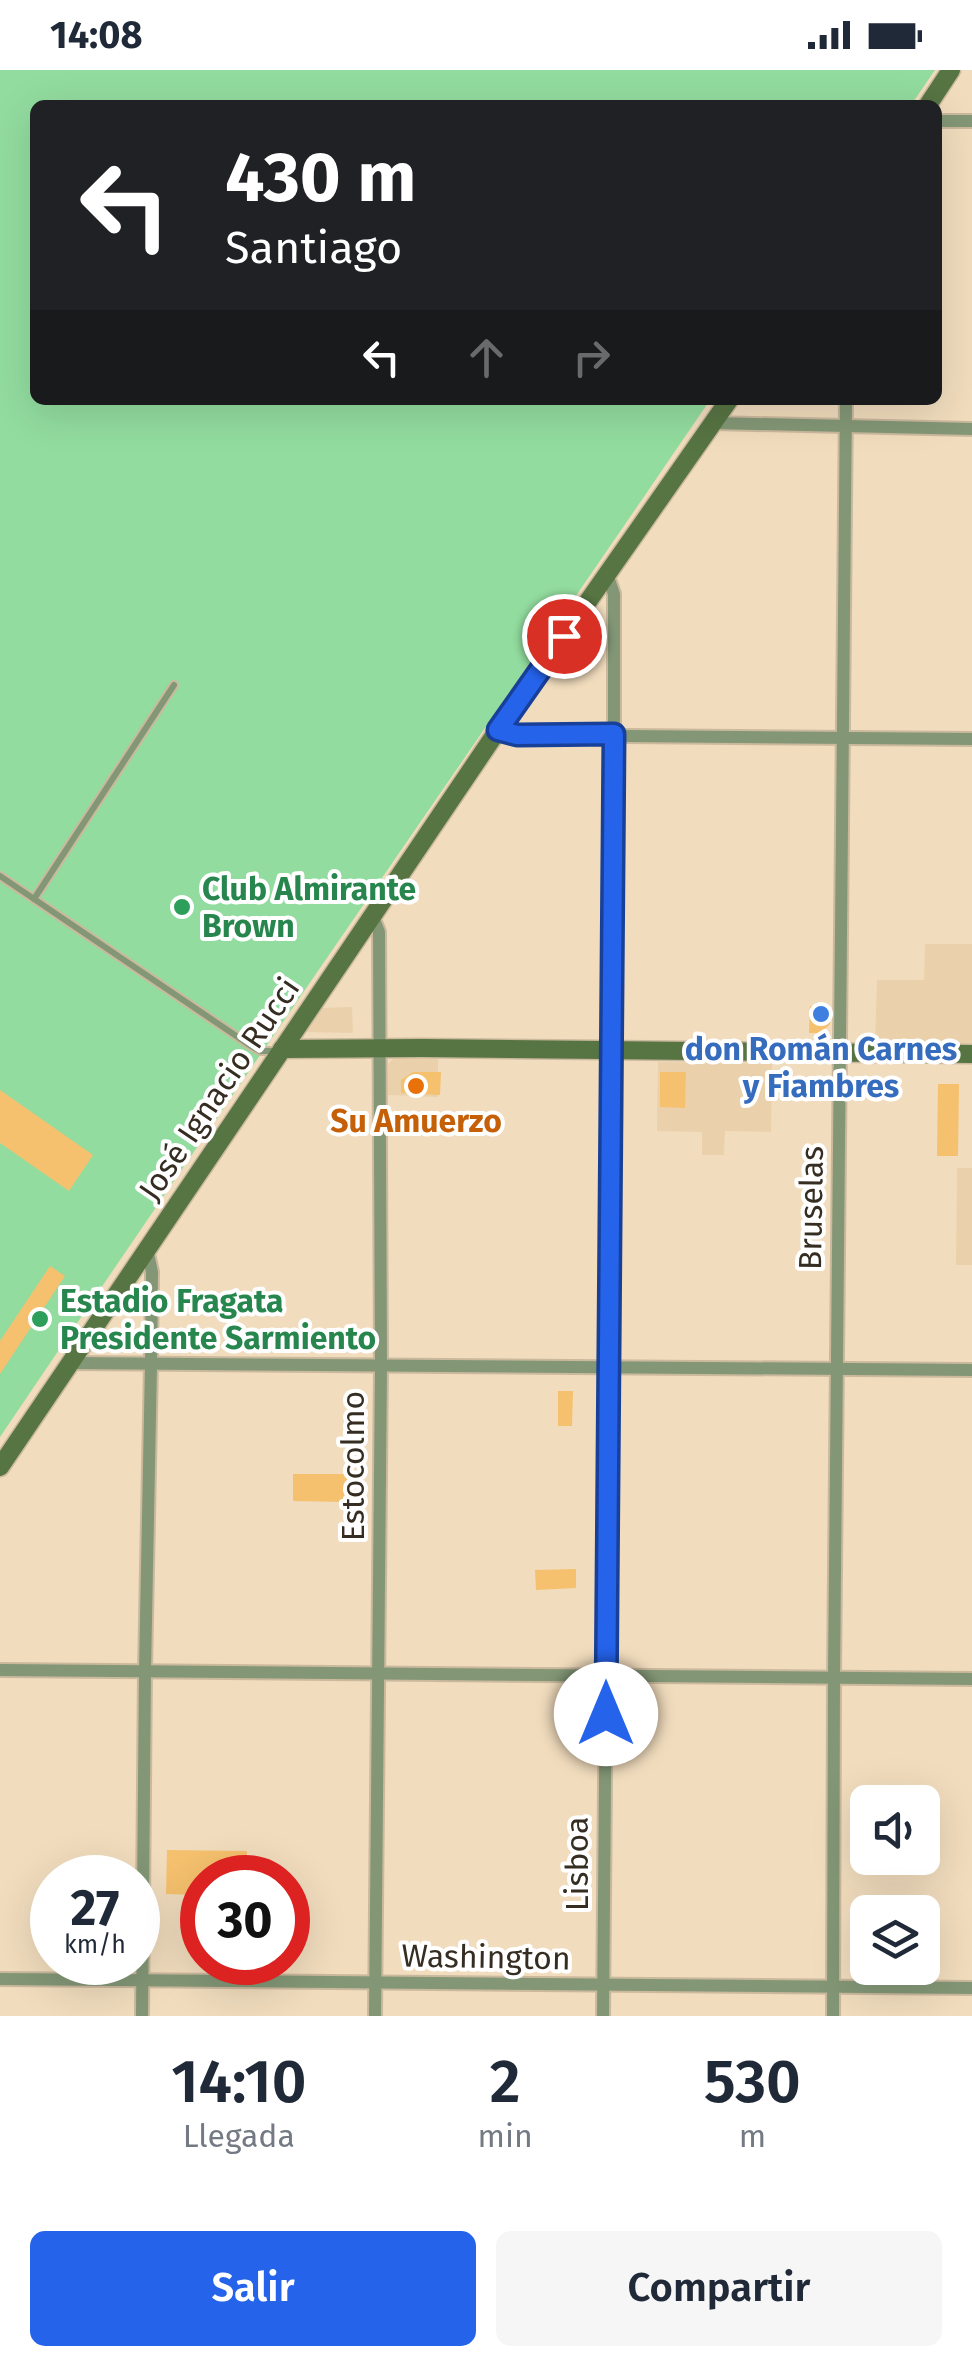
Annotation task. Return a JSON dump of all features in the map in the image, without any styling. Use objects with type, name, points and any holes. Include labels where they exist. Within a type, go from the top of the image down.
[{"type":"street","points":[[931,100],[951,70]]},
{"type":"street","points":[[942,121],[972,120]]},
{"type":"street","name":"José Ignacio Rucci","points":[[0,1467],[498,730],[726,405]]},
{"type":"street","name":"Bruselas","points":[[833,2016],[846,405]]},
{"type":"street","points":[[714,423],[972,429]]},
{"type":"street","name":"Lisboa","points":[[603,2016],[614,734],[614,594],[607,574]]},
{"type":"street","points":[[498,730],[517,735],[972,739]]},
{"type":"street","name":"Estocolmo","points":[[373,917],[379,932],[381,1365],[375,2016]]},
{"type":"street","points":[[282,1049],[972,1054]]},
{"type":"street","points":[[144,1855],[152,1272],[147,1249]]},
{"type":"street","points":[[70,1363],[972,1370]]},
{"type":"street","points":[[0,1670],[972,1678]]},
{"type":"street","name":"Washington","points":[[0,1979],[30,1979]]},
{"type":"street","name":"Washington","points":[[160,1979],[972,1988]]},
{"type":"street","points":[[142,2016],[143,1985]]},
{"type":"lane","points":[[34,899],[174,685]]},
{"type":"lane","points":[[0,876],[251,1046],[270,1052],[282,1049]]},
{"type":"shaded area","points":[[925,944],[972,944],[972,1044],[875,1044],[877,980],[924,980]]},
{"type":"shaded area","points":[[352,1007],[353,1033],[303,1032],[317,1008]]},
{"type":"shaded area","points":[[399,1057],[438,1058],[438,1097],[388,1095],[388,1064]]},
{"type":"shaded area","points":[[658,1062],[772,1064],[771,1132],[725,1131],[724,1155],[702,1155],[702,1132],[657,1131]]},
{"type":"shaded area","points":[[957,1168],[972,1168],[972,1265],[956,1265]]},
{"type":"green space","points":[[0,70],[935,70],[914,100],[30,100],[30,405],[707,405],[0,1437]]},
{"type":"building","name":"don Román Carnes y Fiambres","points":[[810,1006],[830,1006],[830,1024],[821,1033],[809,1033]]},
{"type":"building","name":"Su Amuerzo","points":[[413,1072],[441,1072],[440,1095],[401,1093],[401,1080]]},
{"type":"building","points":[[660,1072],[686,1072],[685,1108],[660,1107]]},
{"type":"building","points":[[938,1084],[959,1084],[958,1156],[937,1156]]},
{"type":"building","points":[[0,1090],[93,1155],[69,1191],[0,1143]]},
{"type":"building","points":[[50,1266],[65,1276],[0,1374],[0,1341]]},
{"type":"building","points":[[558,1391],[573,1391],[572,1426],[558,1426]]},
{"type":"building","points":[[293,1474],[347,1474],[347,1502],[293,1501]]},
{"type":"building","points":[[576,1569],[576,1588],[536,1590],[535,1570]]},
{"type":"building","points":[[167,1850],[247,1851],[247,1855],[180,1855],[180,1894],[166,1894]]},
{"type":"place","name":"Club Almirante Brown","points":[[182,907]]},
{"type":"place","name":"don Román Carnes y Fiambres","points":[[821,1014]]},
{"type":"place","name":"Su Amuerzo","points":[[416,1086]]},
{"type":"place","name":"Estadio Fragata Presidente Sarmiento","points":[[40,1319]]},
{"type":"route","points":[[564,636],[498,730],[517,735],[614,734],[606,1714]]}]
